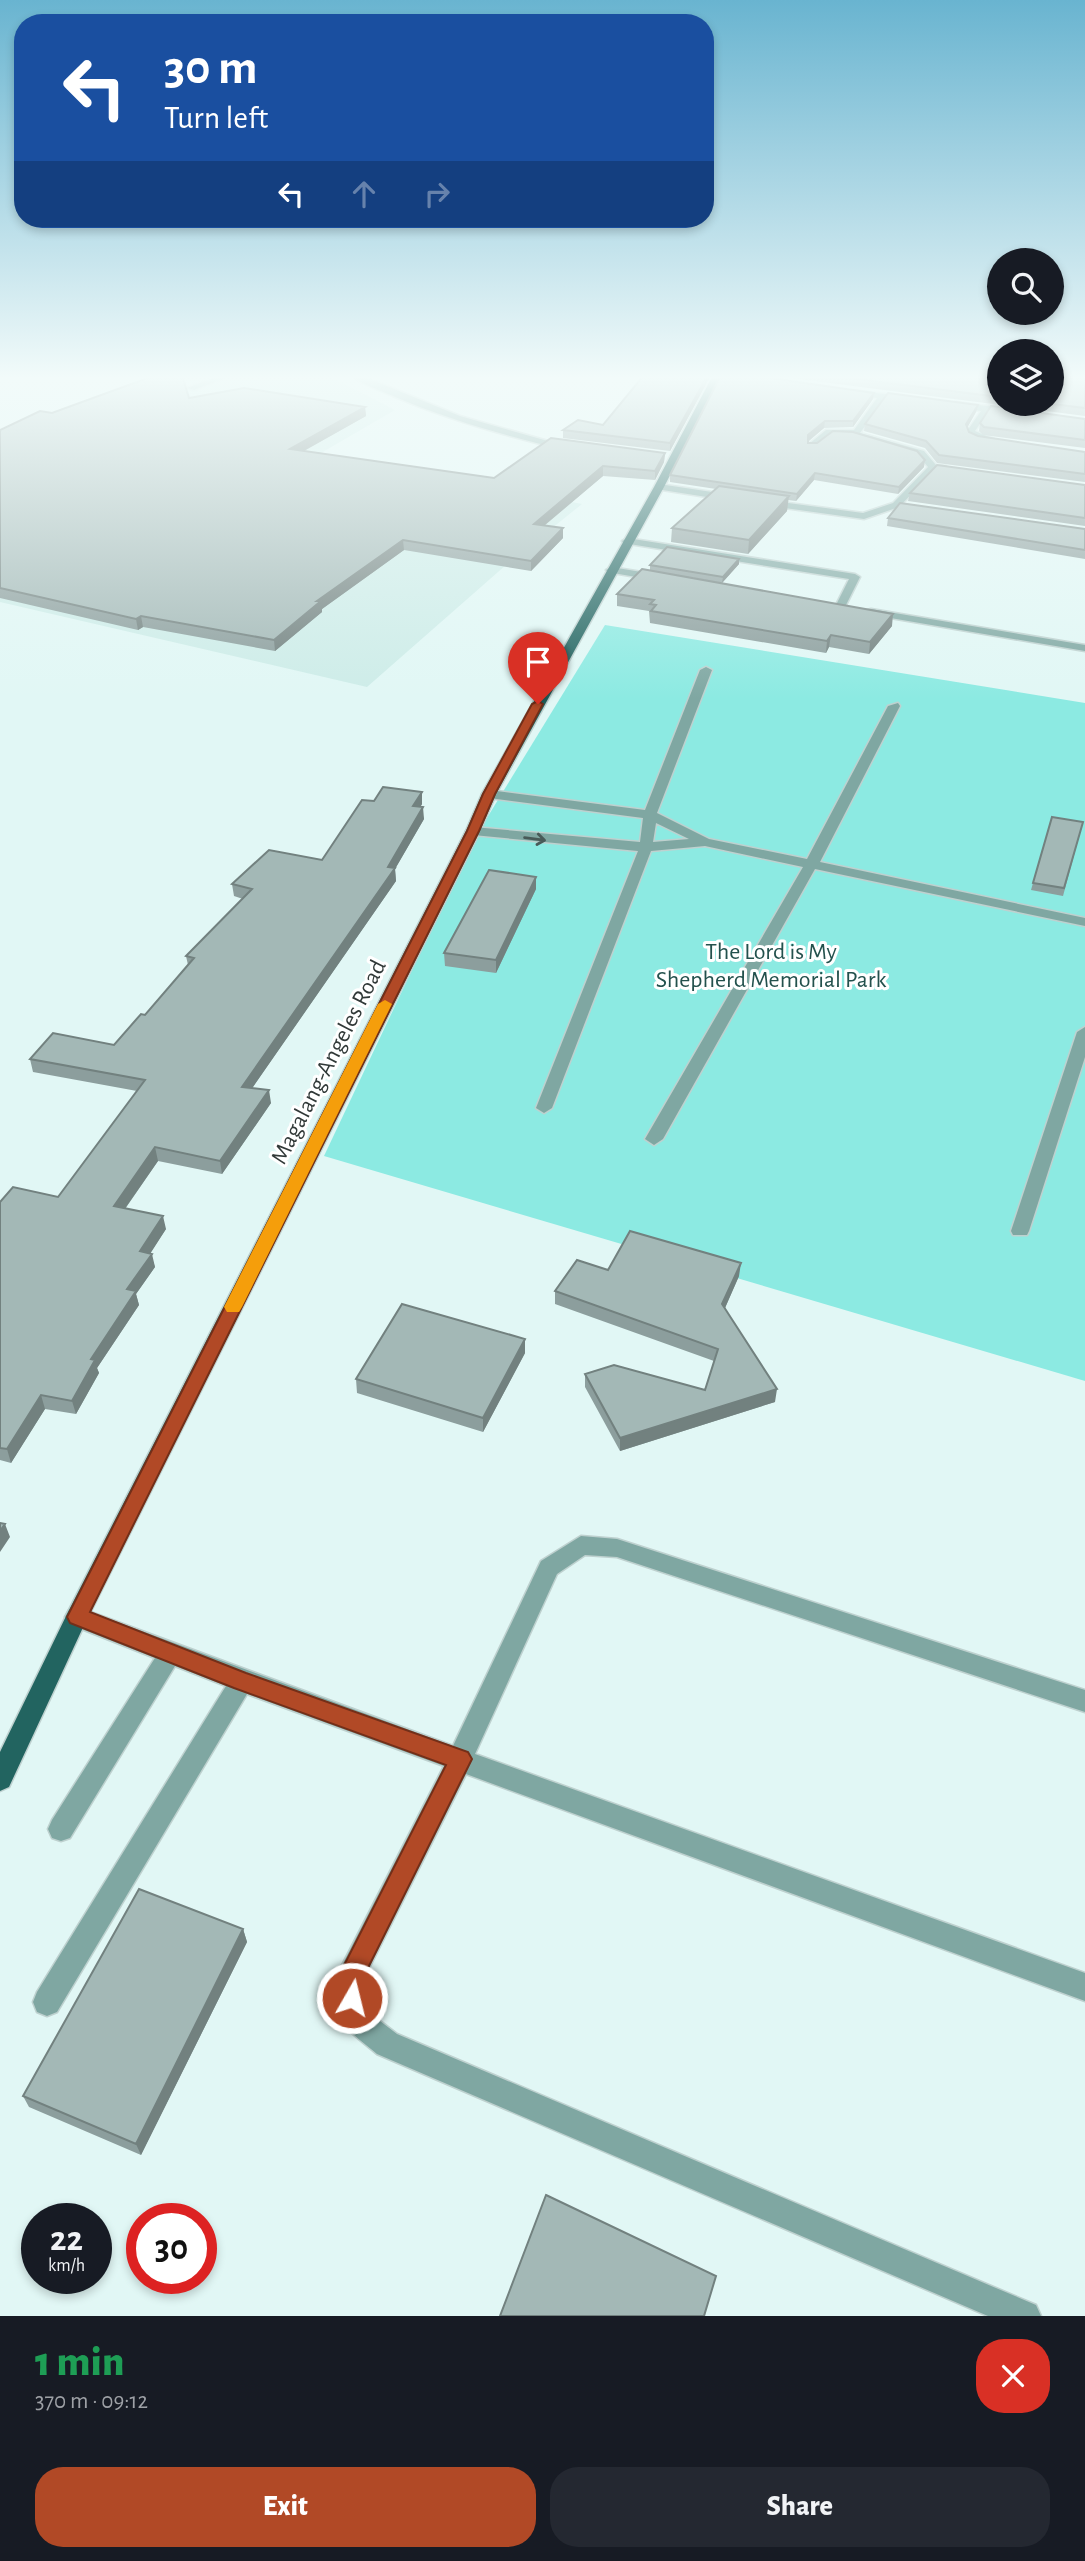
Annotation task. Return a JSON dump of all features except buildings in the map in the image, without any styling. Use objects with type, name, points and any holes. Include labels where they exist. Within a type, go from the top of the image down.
[{"type":"main road","name":"Magalang-Angeles Road","points":[[0,1779],[77,1617],[473,831],[489,794],[660,483]]},
{"type":"street","points":[[755,502],[864,516],[896,505],[917,483]]},
{"type":"street","points":[[659,487],[741,499]]},
{"type":"street","points":[[896,505],[910,507]]},
{"type":"street","points":[[627,541],[855,577],[840,607]]},
{"type":"street","points":[[611,570],[678,581]]},
{"type":"street","points":[[826,605],[1085,648]]},
{"type":"street","points":[[544,1108],[646,847],[650,815],[706,670]]},
{"type":"street","points":[[654,1139],[811,865],[894,706]]},
{"type":"street","points":[[489,794],[650,815],[705,842],[1085,922]]},
{"type":"street","points":[[473,831],[646,847],[705,842]]},
{"type":"street","points":[[1020,1231],[1085,1032]]},
{"type":"street","points":[[1025,2316],[387,2044],[354,2018],[349,1979],[460,1759],[549,1568],[581,1545],[617,1548],[1085,1701]]},
{"type":"street","points":[[77,1617],[242,1681],[1085,1987]]},
{"type":"street","points":[[61,1829],[171,1652]]},
{"type":"street","points":[[47,2002],[242,1681]]},
{"type":"shaded area","points":[[0,483],[475,483],[582,504],[506,565],[367,687],[0,602]]},
{"type":"green space","name":"The Lord is My Shepherd Memorial Park","points":[[605,625],[1085,703],[1085,1381],[324,1156],[474,839]]},
{"type":"slow traffic","points":[[233,1307],[385,1004]]},
{"type":"route","points":[[352,1998],[349,1979],[460,1759],[242,1681],[77,1617],[473,831],[489,794],[538,704]]}]
